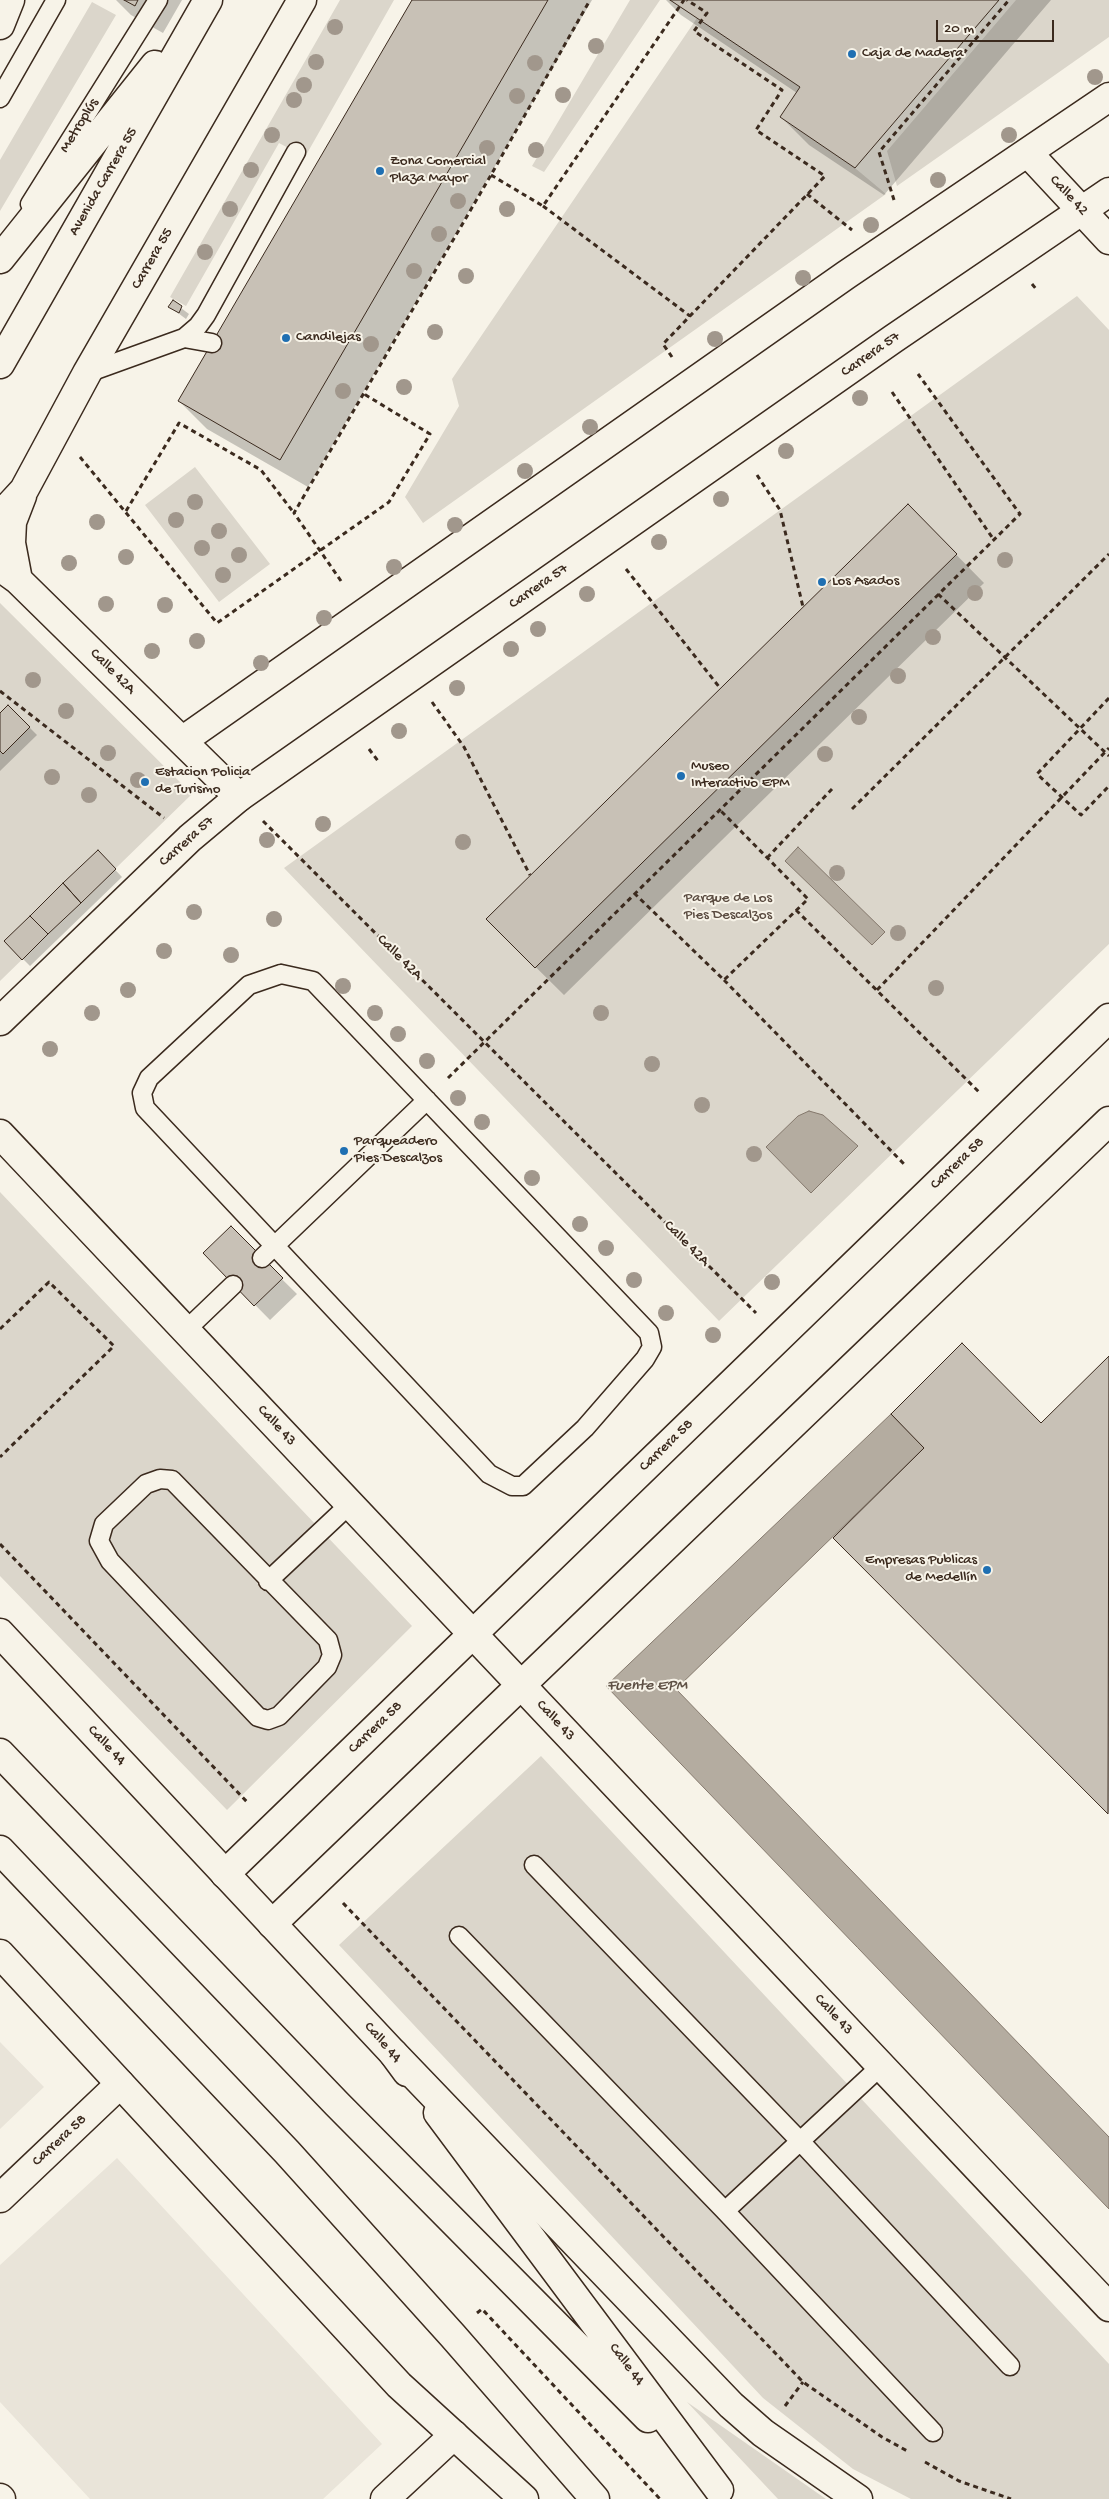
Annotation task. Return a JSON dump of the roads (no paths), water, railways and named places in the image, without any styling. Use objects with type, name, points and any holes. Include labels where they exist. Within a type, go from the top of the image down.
[{"type":"main road","points":[[0,25],[10,0]]},
{"type":"main road","name":"Avenida Carrera 55","points":[[0,259],[208,0]]},
{"type":"main road","name":"Avenida Carrera 55","points":[[0,364],[208,0]]},
{"type":"main road","name":"Carrera 55","points":[[0,516],[24,490],[87,373],[302,0]]},
{"type":"main road","points":[[182,741],[846,275],[1109,97]]},
{"type":"main road","name":"Calle 42","points":[[1028,153],[1109,240]]},
{"type":"main road","name":"Carrera 57","points":[[0,1021],[190,838],[239,797],[884,345],[1109,192]]},
{"type":"main road","name":"Calle 42A","points":[[24,490],[12,522],[9,574],[239,797]]},
{"type":"main road","name":"Carrera 58","points":[[225,1874],[1109,1018]]},
{"type":"main road","points":[[272,1924],[1109,1121]]},
{"type":"main road","name":"Calle 43","points":[[0,1134],[1109,2307]]},
{"type":"main road","name":"Calle 44","points":[[0,1633],[393,2053],[724,2494]]},
{"type":"main road","name":"Calle 44","points":[[0,1753],[337,2104],[724,2494]]},
{"type":"main road","points":[[0,1850],[287,2152],[453,2336],[595,2499]]},
{"type":"main road","points":[[0,1954],[399,2385],[524,2499]]},
{"type":"main road","points":[[393,2053],[697,2372],[731,2405],[763,2433],[858,2499]]},
{"type":"main road","name":"Carrera 58","points":[[0,2198],[120,2084]]},
{"type":"main road","points":[[385,2499],[454,2435]]},
{"type":"lane","points":[[0,98],[56,0]]},
{"type":"lane","name":"Metroplús","points":[[0,251],[158,0]]},
{"type":"lane","points":[[87,373],[184,338],[198,326],[206,315],[296,152]]},
{"type":"lane","points":[[184,338],[212,343]]},
{"type":"lane","points":[[281,974],[313,981],[649,1333],[652,1347],[646,1359],[585,1428],[523,1486],[512,1486],[489,1474],[275,1245],[145,1108],[142,1093],[149,1078],[249,985],[281,974]]},
{"type":"lane","points":[[262,1258],[426,1100]]},
{"type":"lane","points":[[186,1330],[233,1284]]},
{"type":"lane","points":[[160,1479],[172,1480],[268,1581],[328,1640],[332,1655],[327,1667],[279,1716],[268,1720],[258,1717],[110,1561],[98,1541],[104,1524],[146,1484],[160,1479]]},
{"type":"lane","points":[[268,1581],[350,1504]]},
{"type":"lane","points":[[534,1865],[800,2141],[1010,2366]]},
{"type":"lane","points":[[459,1936],[725,2211],[933,2432]]},
{"type":"lane","points":[[725,2211],[881,2066]]},
{"type":"water","points":[[798,847],[885,932],[872,945],[785,861]]},
{"type":"water","points":[[809,1111],[823,1115],[858,1146],[811,1193],[766,1147],[798,1116]]},
{"type":"water","name":"Fuente EPM","points":[[891,1414],[924,1448],[676,1689],[1109,2137],[1109,2209],[606,1686]]},
{"type":"place","name":"Caja de Madera","points":[[852,54]]},
{"type":"place","name":"Zona Comercial Plaza Mayor","points":[[380,171]]},
{"type":"place","name":"Candilejas","points":[[286,338]]},
{"type":"place","name":"Los Asados","points":[[822,582]]},
{"type":"place","name":"Museo Interactivo EPM","points":[[681,776]]},
{"type":"place","name":"Estacion Policia de Turismo","points":[[145,782]]},
{"type":"place","name":"Parqueadero Pies Descalzos","points":[[344,1151]]},
{"type":"place","name":"Empresas Publicas de Medellín","points":[[987,1570]]},
{"type":"park label","name":"Parque de Los Pies Descalzos","points":[[728,908]]}]
